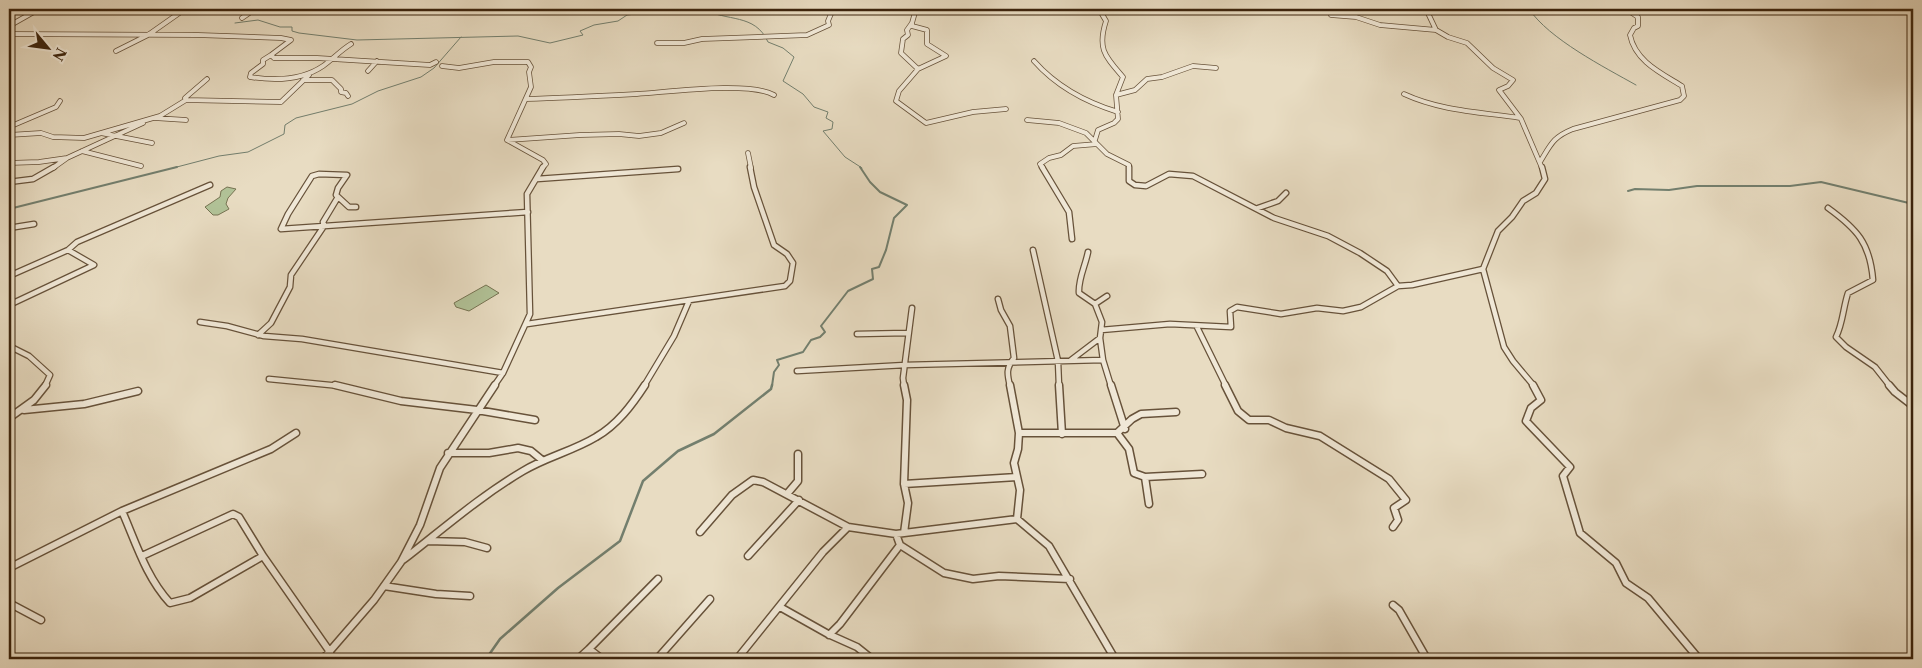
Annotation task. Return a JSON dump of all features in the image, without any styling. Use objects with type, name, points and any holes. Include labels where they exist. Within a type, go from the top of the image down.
[{"type":"street","points":[[9,26],[39,9]]},
{"type":"street","points":[[116,51],[148,35],[185,9]]},
{"type":"street","points":[[242,18],[254,9]]},
{"type":"street","points":[[657,43],[684,43],[702,39],[808,35],[829,25],[828,21],[833,9]]},
{"type":"street","points":[[916,9],[912,23],[907,30],[908,35],[903,39],[901,54],[918,70]]},
{"type":"street","points":[[1096,142],[1098,130],[1114,123],[1118,119],[1116,95],[1122,77],[1104,56],[1100,45],[1101,34],[1106,21],[1098,9]]},
{"type":"street","points":[[1426,9],[1436,30]]},
{"type":"street","points":[[1540,162],[1554,139],[1559,135],[1573,129],[1680,100],[1684,96],[1682,86],[1646,64],[1632,46],[1630,36],[1634,28],[1638,26],[1638,17],[1626,9]]},
{"type":"street","points":[[1331,15],[1356,18],[1380,25],[1436,30],[1448,37],[1467,43],[1493,68],[1512,80],[1508,86],[1499,90],[1515,107],[1540,162],[1544,179],[1536,193],[1523,201],[1512,217],[1498,231],[1483,269],[1505,348],[1519,370],[1527,375],[1538,390],[1541,400],[1532,408],[1526,421],[1570,467],[1563,476],[1580,533],[1616,563],[1626,583],[1648,598],[1699,659]]},
{"type":"street","points":[[912,23],[912,26],[927,30],[927,44],[946,56],[918,70],[914,78],[899,89],[896,101],[926,123],[973,112],[1006,109]]},
{"type":"street","points":[[9,34],[281,38],[290,40],[263,60],[263,64],[251,73],[250,77],[270,80],[332,80],[341,89],[341,92],[346,93],[348,96]]},
{"type":"street","points":[[186,100],[281,102],[314,71],[351,44]]},
{"type":"street","points":[[271,55],[274,58],[377,61],[430,65],[436,62]]},
{"type":"street","points":[[368,71],[377,61]]},
{"type":"street","points":[[1034,61],[1052,78],[1080,98],[1096,106],[1118,112]]},
{"type":"street","points":[[442,66],[460,68],[491,63],[528,62],[531,67],[529,72],[531,87],[507,140]]},
{"type":"street","points":[[1116,95],[1135,90],[1147,80],[1193,66],[1216,68]]},
{"type":"street","points":[[291,79],[314,71]]},
{"type":"street","points":[[9,182],[19,184],[32,180],[81,151],[118,136],[172,110],[201,87],[202,83],[207,79]]},
{"type":"street","points":[[526,99],[718,89],[754,89],[767,91],[774,95]]},
{"type":"street","points":[[1404,94],[1417,101],[1455,111],[1520,118]]},
{"type":"street","points":[[9,127],[56,107],[60,101]]},
{"type":"street","points":[[9,135],[41,133],[53,137],[84,138],[154,118],[186,120]]},
{"type":"street","points":[[1027,120],[1069,126],[1086,133],[1107,154],[1129,165],[1129,181],[1131,183],[1145,186],[1155,184],[1162,177],[1170,174],[1180,174],[1204,180],[1212,187],[1258,208],[1274,218],[1328,236],[1360,253],[1387,271],[1398,286]]},
{"type":"street","points":[[507,140],[590,134],[639,136],[661,133],[684,123]]},
{"type":"street","points":[[100,133],[152,143]]},
{"type":"street","points":[[323,659],[374,600],[401,562],[420,525],[440,468],[448,453],[503,373],[527,324],[530,314],[531,295],[527,194],[537,180],[539,170],[546,164],[543,160],[507,140]]},
{"type":"street","points":[[1072,239],[1068,212],[1058,191],[1040,164],[1049,158],[1061,155],[1073,146],[1096,142]]},
{"type":"street","points":[[81,151],[141,166]]},
{"type":"street","points":[[527,324],[785,286],[790,281],[793,263],[787,254],[774,245],[754,188],[748,153]]},
{"type":"street","points":[[9,163],[67,158]]},
{"type":"street","points":[[537,180],[678,169]]},
{"type":"street","points":[[356,207],[349,207],[336,195],[338,188],[347,175],[319,174],[312,176],[288,214],[281,229],[528,212]]},
{"type":"street","points":[[9,276],[68,250],[77,242],[210,185]]},
{"type":"street","points":[[1258,208],[1278,201],[1286,193]]},
{"type":"street","points":[[258,335],[271,323],[290,288],[291,275],[324,226],[323,222],[338,197]]},
{"type":"street","points":[[1828,208],[1860,233],[1872,263],[1873,280],[1848,292],[1843,308],[1842,324],[1836,337],[1875,367],[1895,392],[1913,406]]},
{"type":"street","points":[[9,228],[34,224]]},
{"type":"street","points":[[9,305],[94,265],[68,250]]},
{"type":"street","points":[[1033,250],[1058,361],[1062,434]]},
{"type":"street","points":[[1088,252],[1084,272],[1078,281],[1078,293],[1089,302],[1095,304]]},
{"type":"street","points":[[1101,330],[1170,324],[1197,327],[1231,327],[1230,311],[1236,307],[1280,314],[1317,308],[1342,312],[1361,307],[1398,286],[1412,285],[1483,269]]},
{"type":"street","points":[[1095,304],[1107,296]]},
{"type":"street","points":[[998,299],[1011,333],[1014,358],[1008,366],[1007,372],[1018,433],[1018,449],[1014,463],[1020,501],[1017,519]]},
{"type":"street","points":[[401,562],[478,500],[542,460],[596,437],[624,411],[659,363],[681,324],[689,301]]},
{"type":"street","points":[[1095,304],[1102,322],[1100,338],[1103,360],[1125,428]]},
{"type":"street","points":[[904,533],[908,503],[904,484],[907,400],[903,378],[907,333],[912,308]]},
{"type":"street","points":[[200,322],[258,335],[302,339],[503,373]]},
{"type":"street","points":[[1197,327],[1238,411],[1249,420],[1269,420],[1286,428],[1320,436],[1389,479],[1393,486],[1404,495],[1406,500],[1394,508],[1398,520],[1393,526]]},
{"type":"street","points":[[856,334],[907,333]]},
{"type":"street","points":[[1071,360],[1100,338]]},
{"type":"street","points":[[9,346],[30,356],[50,375],[46,388],[24,410],[9,418]]},
{"type":"street","points":[[797,371],[905,365],[1103,360]]},
{"type":"street","points":[[269,379],[332,384],[401,401],[477,410],[536,420]]},
{"type":"street","points":[[24,410],[84,404],[138,391]]},
{"type":"street","points":[[1018,433],[1117,433],[1125,428],[1132,418],[1140,414],[1176,412]]},
{"type":"street","points":[[9,568],[122,511],[271,449],[296,433]]},
{"type":"street","points":[[1117,433],[1129,449],[1134,473],[1145,477],[1202,474]]},
{"type":"street","points":[[448,453],[489,452],[518,448],[532,450],[542,460]]},
{"type":"street","points":[[787,494],[798,481],[798,454]]},
{"type":"street","points":[[904,484],[1017,477]]},
{"type":"street","points":[[1145,477],[1149,504]]},
{"type":"street","points":[[700,532],[732,495],[753,480],[763,482],[848,527],[896,534],[1006,522],[1017,519]]},
{"type":"street","points":[[748,556],[799,500]]},
{"type":"street","points":[[122,511],[161,594],[170,603],[176,604],[208,589],[240,567],[263,556]]},
{"type":"street","points":[[142,556],[233,514],[239,517],[263,556],[330,652]]},
{"type":"street","points":[[1017,519],[1049,546],[1115,659]]},
{"type":"street","points":[[737,659],[823,552],[848,527]]},
{"type":"street","points":[[896,534],[900,545],[944,573],[973,579],[999,576],[1070,579]]},
{"type":"street","points":[[428,542],[465,542],[487,548]]},
{"type":"street","points":[[829,635],[840,624],[900,545]]},
{"type":"street","points":[[578,659],[658,579]]},
{"type":"street","points":[[384,586],[436,594],[470,596]]},
{"type":"street","points":[[657,659],[710,599]]},
{"type":"street","points":[[9,603],[41,620]]},
{"type":"street","points":[[1393,605],[1399,610],[1427,659]]},
{"type":"street","points":[[780,607],[829,635],[852,644],[867,653],[872,659]]},
{"type":"street","points":[[589,649],[602,659]]},
{"type":"green space","points":[[227,187],[236,189],[228,198],[226,204],[229,209],[218,215],[213,215],[205,207],[220,197],[221,191]]},
{"type":"green space","points":[[486,285],[499,293],[469,311],[456,307],[454,303]]},
{"type":"waterway","points":[[461,37],[518,36],[550,43],[583,35],[580,31],[594,25],[618,21],[627,15],[679,9]]},
{"type":"waterway","points":[[703,9],[756,26],[768,42],[783,48],[794,57],[783,81],[803,94],[814,107],[828,112],[826,118],[833,122],[832,129],[823,131],[845,157],[862,168]]},
{"type":"waterway","points":[[1529,9],[1550,31],[1578,52],[1636,85]]},
{"type":"waterway","points":[[235,23],[258,20],[280,27],[292,27],[292,31],[299,33],[357,40],[461,37]]},
{"type":"waterway","points":[[173,168],[219,156],[248,152],[284,134],[285,125],[296,118],[352,104],[378,91],[421,77],[434,68],[461,37]]},
{"type":"waterway","points":[[173,168],[177,167]]},
{"type":"waterway","points":[[772,386],[774,372],[779,365],[777,360],[803,352],[811,340],[820,337],[825,332],[821,326],[848,291],[873,279],[872,269],[879,267],[886,250],[894,218],[907,205],[880,192],[870,182],[860,167]]},
{"type":"waterway","points":[[9,209],[173,168]]},
{"type":"waterway","points":[[1628,191],[1635,189],[1669,190],[1697,186],[1790,186],[1821,182],[1913,204]]},
{"type":"waterway","points":[[486,659],[500,639],[558,588],[620,541],[643,481],[678,451],[714,434],[771,389],[772,385]]}]
